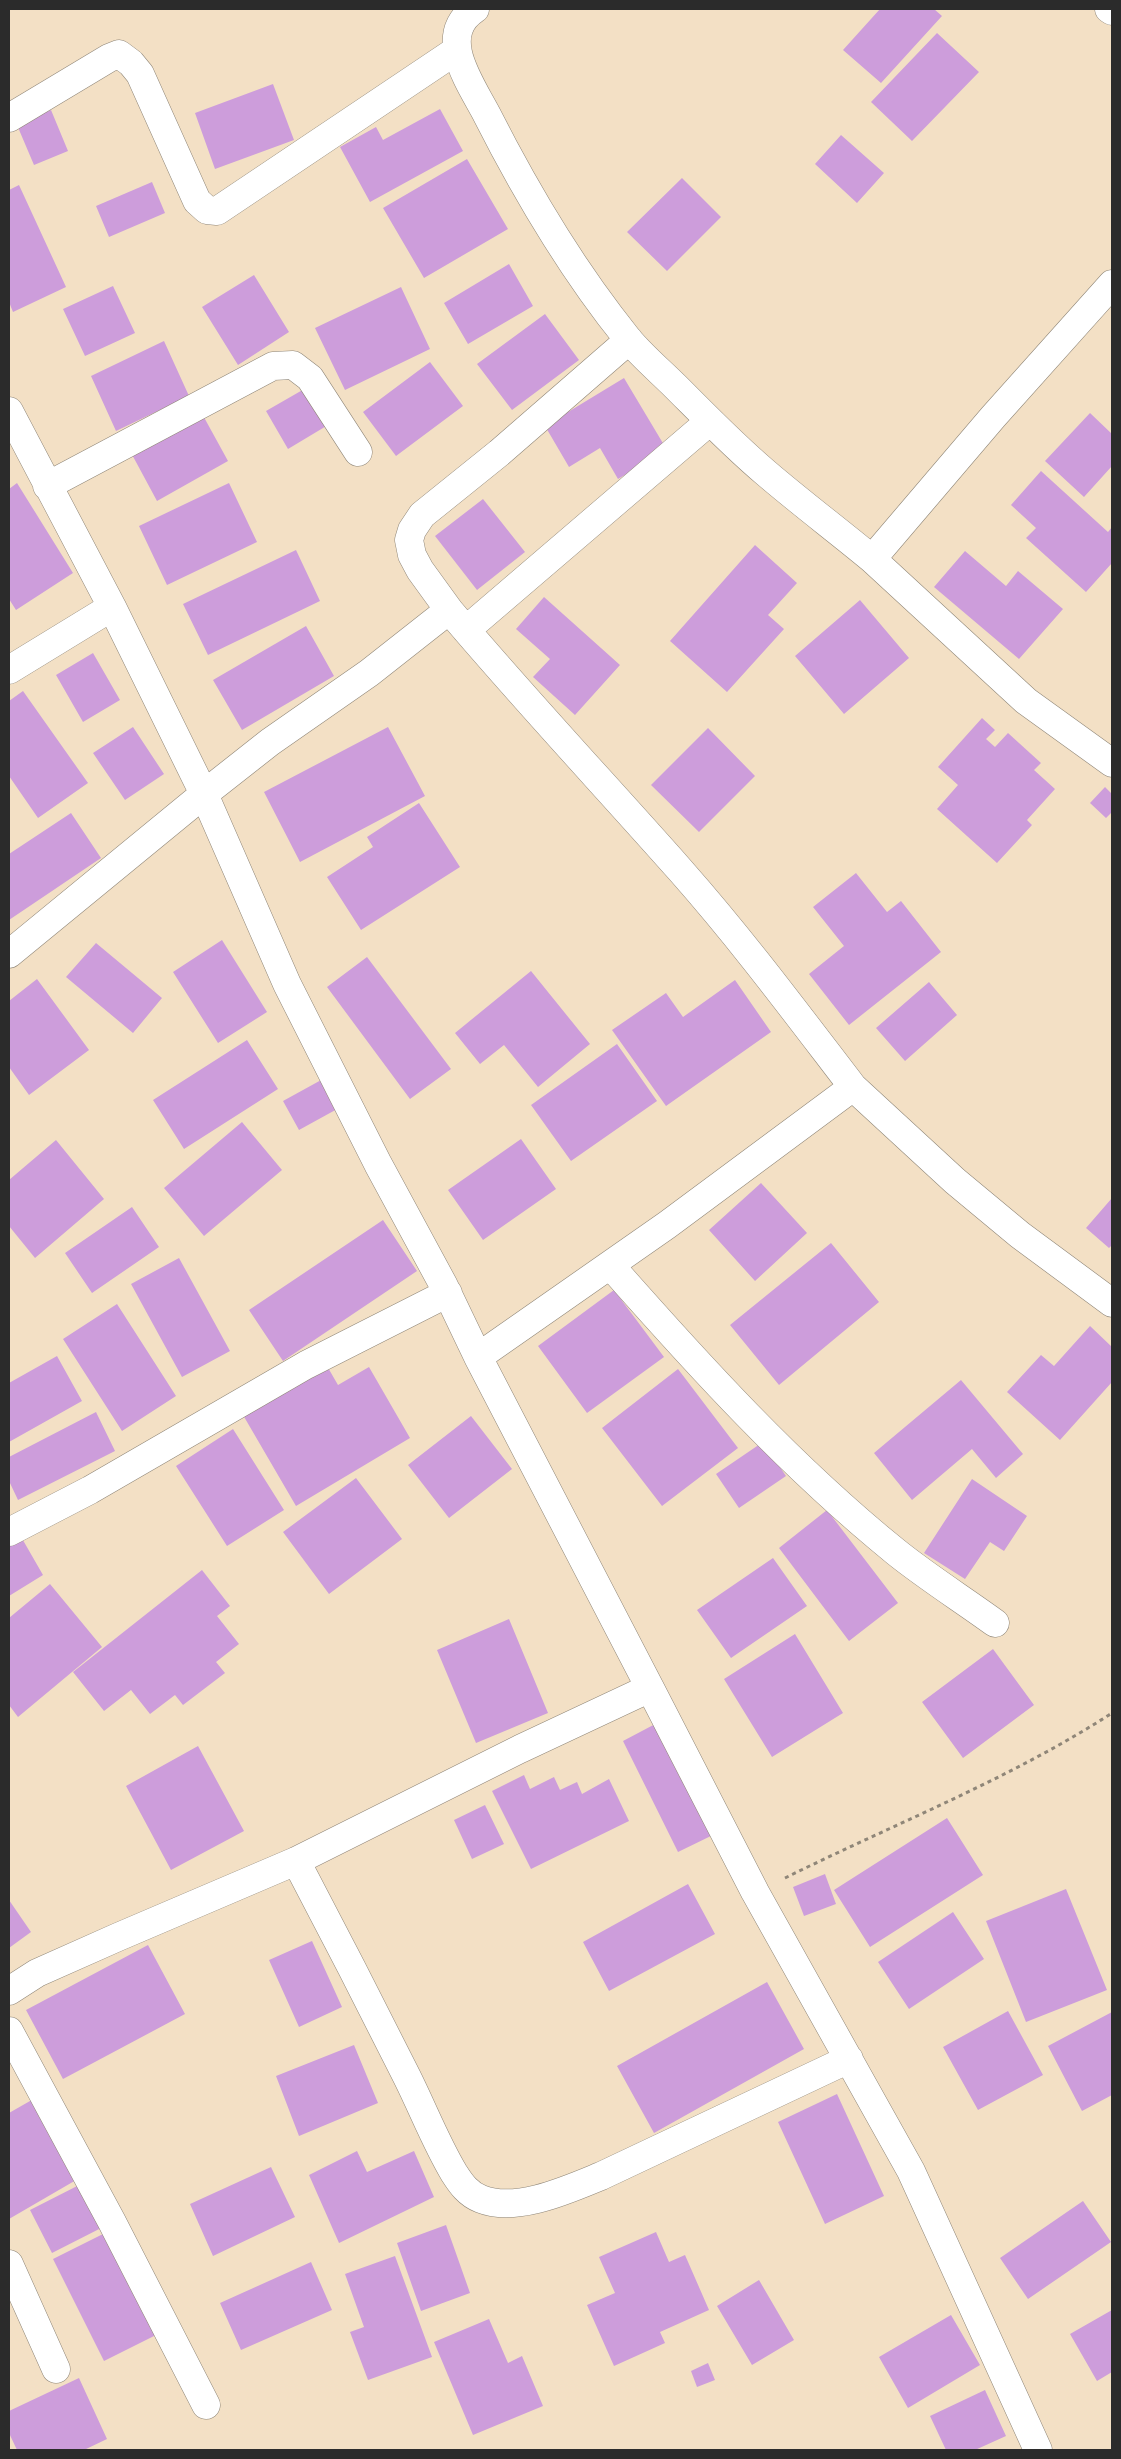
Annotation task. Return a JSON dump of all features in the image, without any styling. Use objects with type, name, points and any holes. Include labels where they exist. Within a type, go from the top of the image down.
[{"type":"street","points":[[475,9],[462,21],[456,40],[460,61],[498,137],[572,265],[629,340],[710,421],[766,473],[872,559],[1026,701],[1112,763]]},
{"type":"street","points":[[1109,9],[1112,12]]},
{"type":"street","points":[[9,118],[108,58],[119,54],[131,63],[140,74],[197,201],[207,210],[217,210],[457,50]]},
{"type":"street","points":[[872,559],[993,417],[1112,284]]},
{"type":"street","points":[[629,340],[499,453],[422,515],[412,530],[409,540],[416,562],[458,620],[615,800],[681,871],[752,955],[852,1087],[955,1181],[1020,1235],[1112,1302]]},
{"type":"street","points":[[47,486],[273,366],[293,365],[310,378],[358,452]]},
{"type":"street","points":[[9,411],[112,607],[204,794],[287,984],[378,1164],[448,1293],[478,1357],[755,1892],[911,2171],[1038,2450]]},
{"type":"street","points":[[9,954],[270,742],[369,673],[458,620],[710,421]]},
{"type":"street","points":[[9,670],[112,607]]},
{"type":"street","points":[[478,1357],[610,1265],[852,1087]]},
{"type":"street","points":[[610,1265],[671,1334],[778,1447],[897,1552],[995,1623]]},
{"type":"street","points":[[9,1532],[22,1527],[90,1490],[306,1365],[448,1293]]},
{"type":"street","points":[[9,1991],[38,1973],[296,1861],[504,1757],[650,1688]]},
{"type":"street","points":[[296,1861],[425,2111],[453,2172],[466,2191],[479,2198],[497,2204],[524,2203],[570,2188],[601,2176],[849,2059]]},
{"type":"street","points":[[9,2031],[112,2222],[206,2405]]},
{"type":"street","points":[[9,2264],[56,2369]]},
{"type":"path","points":[[755,1892],[978,1786],[1080,1734],[1112,1713]]},
{"type":"building","points":[[880,9],[934,9],[942,16],[881,83],[843,50]]},
{"type":"building","points":[[937,33],[979,72],[912,141],[871,102]]},
{"type":"building","points":[[273,84],[294,140],[215,169],[195,113]]},
{"type":"building","points":[[440,109],[463,151],[370,202],[340,147],[376,127],[383,140]]},
{"type":"building","points":[[51,110],[68,151],[34,165],[17,125]]},
{"type":"building","points":[[841,135],[884,173],[857,203],[815,164]]},
{"type":"building","points":[[467,159],[508,229],[424,278],[383,208]]},
{"type":"building","points":[[682,178],[721,217],[667,271],[627,232]]},
{"type":"building","points":[[152,182],[165,213],[109,237],[96,206]]},
{"type":"building","points":[[19,185],[66,287],[13,312],[9,302],[9,190]]},
{"type":"building","points":[[509,264],[533,306],[468,344],[444,303]]},
{"type":"building","points":[[254,275],[289,332],[238,365],[202,307]]},
{"type":"building","points":[[113,286],[135,333],[85,356],[63,309]]},
{"type":"building","points":[[401,287],[430,349],[345,390],[315,328]]},
{"type":"building","points":[[545,314],[579,360],[512,410],[477,364]]},
{"type":"building","points":[[164,341],[189,396],[116,431],[91,376]]},
{"type":"building","points":[[430,362],[463,406],[396,456],[363,412]]},
{"type":"building","points":[[624,378],[667,450],[618,479],[600,448],[569,467],[545,426]]},
{"type":"building","points":[[306,388],[328,425],[288,449],[266,411]]},
{"type":"building","points":[[200,410],[228,461],[157,501],[129,449]]},
{"type":"building","points":[[1090,413],[1112,434],[1112,466],[1084,497],[1045,461]]},
{"type":"building","points":[[1041,471],[1108,532],[1112,527],[1112,563],[1086,592],[1026,538],[1036,528],[1011,505]]},
{"type":"building","points":[[17,483],[73,573],[16,610],[9,599],[9,489]]},
{"type":"building","points":[[229,483],[257,542],[167,585],[139,526]]},
{"type":"building","points":[[483,499],[525,552],[477,590],[435,536]]},
{"type":"building","points":[[755,545],[797,583],[768,615],[784,629],[727,692],[670,641]]},
{"type":"building","points":[[296,550],[320,601],[208,655],[183,604]]},
{"type":"building","points":[[965,551],[1006,586],[1018,571],[1063,609],[1019,659],[934,587]]},
{"type":"building","points":[[544,597],[620,665],[575,715],[533,677],[550,659],[516,629]]},
{"type":"building","points":[[860,600],[909,658],[844,714],[795,656]]},
{"type":"building","points":[[306,626],[334,676],[242,730],[213,680]]},
{"type":"building","points":[[93,653],[120,700],[83,722],[56,675]]},
{"type":"building","points":[[23,691],[88,783],[38,818],[9,776],[9,701]]},
{"type":"building","points":[[982,718],[995,730],[986,739],[995,747],[1008,733],[1041,763],[1034,770],[1055,789],[1027,820],[1032,825],[997,863],[937,809],[958,785],[938,767]]},
{"type":"building","points":[[133,727],[164,774],[125,800],[93,753]]},
{"type":"building","points":[[388,727],[425,796],[300,862],[264,792]]},
{"type":"building","points":[[708,728],[755,776],[699,832],[651,785]]},
{"type":"building","points":[[1105,787],[1112,794],[1112,812],[1106,818],[1090,803]]},
{"type":"building","points":[[419,803],[460,867],[361,930],[327,877],[373,847],[367,837]]},
{"type":"building","points":[[71,813],[101,858],[9,920],[9,854]]},
{"type":"building","points":[[856,873],[887,912],[901,901],[941,952],[849,1025],[809,974],[844,946],[813,907]]},
{"type":"building","points":[[222,940],[267,1012],[218,1043],[173,972]]},
{"type":"building","points":[[96,943],[162,998],[133,1033],[66,977]]},
{"type":"building","points":[[367,957],[451,1069],[410,1099],[327,987]]},
{"type":"building","points":[[531,971],[590,1044],[538,1087],[504,1045],[480,1064],[455,1033]]},
{"type":"building","points":[[37,979],[89,1050],[29,1095],[9,1067],[9,1001]]},
{"type":"building","points":[[735,980],[771,1032],[666,1106],[612,1030],[666,993],[683,1017]]},
{"type":"building","points":[[929,982],[957,1015],[905,1061],[876,1028]]},
{"type":"building","points":[[247,1040],[278,1089],[184,1149],[153,1100]]},
{"type":"building","points":[[617,1044],[657,1101],[571,1161],[531,1105]]},
{"type":"building","points":[[323,1079],[339,1108],[299,1130],[283,1101]]},
{"type":"building","points":[[242,1122],[282,1170],[204,1236],[164,1188]]},
{"type":"building","points":[[521,1139],[556,1189],[483,1240],[448,1190]]},
{"type":"building","points":[[56,1140],[104,1199],[35,1258],[9,1226],[9,1180]]},
{"type":"building","points":[[761,1183],[807,1233],[755,1281],[709,1230]]},
{"type":"building","points":[[1112,1198],[1112,1245],[1109,1248],[1086,1228]]},
{"type":"building","points":[[132,1207],[159,1247],[92,1293],[65,1253]]},
{"type":"building","points":[[383,1220],[417,1271],[283,1361],[249,1310]]},
{"type":"building","points":[[831,1243],[879,1302],[779,1385],[730,1325]]},
{"type":"building","points":[[179,1258],[230,1351],[182,1377],[131,1284]]},
{"type":"building","points":[[614,1290],[664,1357],[587,1413],[538,1346]]},
{"type":"building","points":[[117,1304],[176,1396],[122,1431],[63,1339]]},
{"type":"building","points":[[1090,1326],[1112,1347],[1112,1382],[1060,1440],[1007,1392],[1041,1355],[1054,1366]]},
{"type":"building","points":[[57,1356],[82,1401],[9,1442],[9,1383]]},
{"type":"building","points":[[327,1366],[338,1385],[369,1367],[410,1438],[296,1506],[243,1415]]},
{"type":"building","points":[[678,1369],[738,1448],[662,1506],[602,1428]]},
{"type":"building","points":[[961,1380],[1023,1454],[996,1478],[972,1449],[912,1500],[874,1453]]},
{"type":"building","points":[[96,1412],[115,1451],[18,1500],[9,1481],[9,1457]]},
{"type":"building","points":[[471,1416],[512,1469],[449,1518],[408,1465]]},
{"type":"building","points":[[233,1429],[284,1510],[227,1546],[176,1466]]},
{"type":"building","points":[[763,1442],[786,1476],[739,1508],[716,1474]]},
{"type":"building","points":[[356,1478],[402,1539],[329,1594],[283,1532]]},
{"type":"building","points":[[972,1479],[1027,1516],[1004,1551],[990,1542],[965,1579],[924,1553]]},
{"type":"building","points":[[827,1510],[898,1603],[849,1641],[779,1548]]},
{"type":"building","points":[[20,1535],[43,1575],[9,1596],[9,1542]]},
{"type":"building","points":[[773,1558],[807,1606],[731,1658],[697,1610]]},
{"type":"building","points":[[202,1570],[230,1606],[217,1616],[239,1644],[216,1662],[225,1673],[183,1705],[175,1695],[150,1714],[131,1690],[104,1711],[73,1672]]},
{"type":"building","points":[[50,1584],[102,1647],[18,1717],[9,1705],[9,1618]]},
{"type":"building","points":[[509,1619],[548,1713],[476,1743],[437,1650]]},
{"type":"building","points":[[795,1634],[843,1713],[772,1757],[724,1679]]},
{"type":"building","points":[[993,1649],[1034,1705],[963,1758],[922,1702]]},
{"type":"building","points":[[659,1722],[715,1834],[678,1852],[623,1741]]},
{"type":"building","points":[[198,1746],[244,1831],[171,1870],[126,1786]]},
{"type":"building","points":[[524,1775],[530,1789],[554,1777],[560,1790],[577,1782],[582,1794],[609,1779],[629,1821],[531,1869],[492,1791]]},
{"type":"building","points":[[485,1805],[504,1844],[472,1859],[454,1820]]},
{"type":"building","points":[[947,1818],[983,1875],[870,1947],[834,1890]]},
{"type":"building","points":[[825,1874],[836,1904],[804,1916],[793,1887]]},
{"type":"building","points":[[688,1884],[715,1934],[609,1991],[583,1942]]},
{"type":"building","points":[[1066,1889],[1107,1990],[1026,2022],[986,1921]]},
{"type":"building","points":[[9,1900],[31,1932],[9,1948]]},
{"type":"building","points":[[953,1912],[984,1959],[909,2009],[878,1962]]},
{"type":"building","points":[[312,1941],[342,2007],[299,2027],[269,1960]]},
{"type":"building","points":[[148,1945],[185,2014],[63,2079],[26,2010]]},
{"type":"building","points":[[767,1982],[804,2049],[654,2133],[617,2066]]},
{"type":"building","points":[[1008,2011],[1043,2075],[978,2110],[943,2047]]},
{"type":"building","points":[[1112,2012],[1112,2095],[1082,2111],[1048,2046]]},
{"type":"building","points":[[354,2045],[378,2103],[299,2136],[276,2076]]},
{"type":"building","points":[[837,2094],[884,2196],[825,2224],[778,2122]]},
{"type":"building","points":[[37,2097],[83,2176],[9,2219],[9,2113]]},
{"type":"building","points":[[357,2151],[367,2172],[414,2151],[434,2197],[339,2243],[309,2175]]},
{"type":"building","points":[[271,2167],[295,2217],[213,2256],[190,2204]]},
{"type":"building","points":[[85,2182],[107,2225],[52,2253],[30,2210]]},
{"type":"building","points":[[1083,2201],[1111,2242],[1028,2299],[1000,2258]]},
{"type":"building","points":[[446,2225],[470,2293],[421,2311],[397,2243]]},
{"type":"building","points":[[107,2232],[158,2334],[104,2361],[53,2259]]},
{"type":"building","points":[[656,2232],[669,2262],[685,2255],[709,2310],[660,2332],[665,2343],[614,2366],[587,2305],[615,2293],[599,2257]]},
{"type":"building","points":[[395,2256],[432,2357],[368,2380],[350,2332],[364,2327],[345,2274]]},
{"type":"building","points":[[311,2262],[332,2310],[241,2350],[220,2303]]},
{"type":"building","points":[[759,2280],[794,2340],[752,2365],[717,2306]]},
{"type":"building","points":[[1112,2310],[1112,2372],[1097,2381],[1070,2334]]},
{"type":"building","points":[[951,2315],[980,2365],[908,2408],[879,2357]]},
{"type":"building","points":[[489,2319],[508,2363],[522,2356],[543,2406],[473,2435],[434,2342]]},
{"type":"building","points":[[708,2363],[715,2380],[697,2387],[691,2371]]},
{"type":"building","points":[[79,2378],[107,2439],[84,2450],[17,2450],[9,2433],[9,2411]]},
{"type":"building","points":[[985,2390],[1006,2436],[975,2450],[946,2450],[930,2416]]}]
